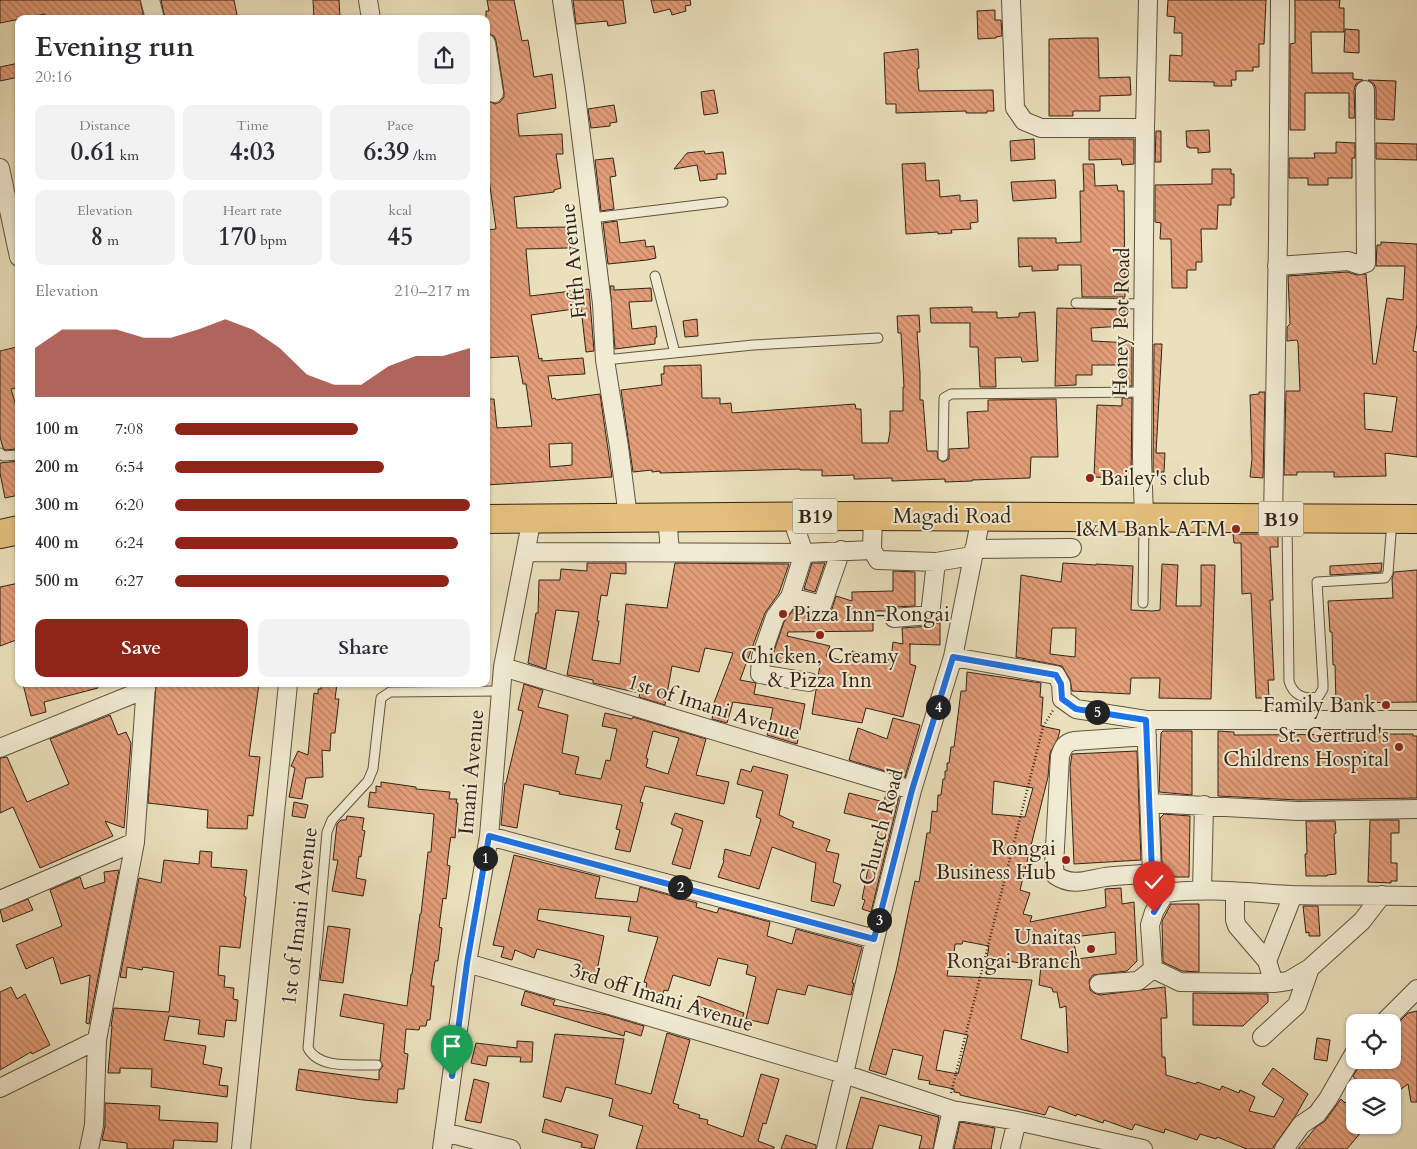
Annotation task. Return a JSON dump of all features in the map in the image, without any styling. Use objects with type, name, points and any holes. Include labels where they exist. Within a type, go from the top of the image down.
[{"type":"highway","name":"Magadi Road","points":[[490,519],[667,516],[873,516],[1404,520]]},
{"type":"highway","points":[[0,534],[15,531]]},
{"type":"street","points":[[150,0],[154,15]]},
{"type":"street","points":[[368,0],[371,15]]},
{"type":"street","name":"Fifth Avenue","points":[[562,0],[592,218],[602,304],[605,360],[628,517]]},
{"type":"street","points":[[1011,0],[1015,108],[1024,121],[1041,128],[1145,128]]},
{"type":"street","name":"Honey Pot Road","points":[[1144,517],[1142,457],[1148,0]]},
{"type":"street","points":[[1280,0],[1277,266],[1280,519]]},
{"type":"street","points":[[490,68],[494,93]]},
{"type":"street","points":[[1277,266],[1348,261],[1360,265],[1366,263],[1365,90]]},
{"type":"street","points":[[0,168],[15,238]]},
{"type":"street","points":[[667,516],[670,552]]},
{"type":"street","points":[[791,516],[804,552],[790,597],[775,617],[761,656],[760,674],[809,682]]},
{"type":"street","points":[[873,516],[872,550],[878,560],[936,562],[973,553],[1072,548]]},
{"type":"street","name":"Church Road","points":[[826,1149],[874,939],[912,790],[953,657],[981,517]]},
{"type":"street","name":"Imani Avenue","points":[[443,1140],[467,963],[489,836],[503,668],[532,518]]},
{"type":"street","points":[[790,597],[822,605],[841,550]]},
{"type":"street","points":[[526,552],[804,552],[872,550]]},
{"type":"street","points":[[894,618],[930,615],[936,562]]},
{"type":"street","points":[[953,657],[1056,675],[1061,684],[1062,699],[1076,709],[1147,728]]},
{"type":"street","name":"1st of Imani Avenue","points":[[503,668],[912,790]]},
{"type":"street","points":[[0,748],[144,687]]},
{"type":"street","points":[[89,1149],[94,1125],[97,1040],[135,842],[146,687]]},
{"type":"street","points":[[241,1149],[288,687]]},
{"type":"street","points":[[1152,873],[1105,877],[1082,882],[1062,880],[1055,875],[1060,756],[1063,746],[1067,743],[1147,728],[1417,720]]},
{"type":"street","points":[[1147,728],[1152,873],[1156,884],[1165,893]]},
{"type":"street","points":[[1149,803],[1298,811],[1417,809]]},
{"type":"street","points":[[1202,892],[1204,805]]},
{"type":"street","points":[[489,836],[874,939]]},
{"type":"street","points":[[0,900],[135,842]]},
{"type":"street","points":[[1153,970],[1150,925],[1154,912],[1165,893],[1176,891],[1293,895],[1417,896]]},
{"type":"street","points":[[1235,892],[1235,920],[1237,926],[1267,961],[1274,983]]},
{"type":"street","points":[[1267,961],[1293,895]]},
{"type":"street","points":[[1153,970],[1180,982],[1274,983],[1288,981],[1310,968],[1362,921],[1382,895]]},
{"type":"street","name":"3rd off Imani Avenue","points":[[467,963],[844,1074],[950,1109],[1017,1121],[1098,1144],[1143,1149]]},
{"type":"street","points":[[1262,1037],[1296,1005],[1310,968]]},
{"type":"street","points":[[1099,984],[1138,981],[1153,970]]},
{"type":"street","points":[[1392,1014],[1417,990]]},
{"type":"street","points":[[0,1088],[97,1040]]},
{"type":"street","points":[[1284,1149],[1301,1125],[1317,1114],[1346,1068]]},
{"type":"street","points":[[943,1149],[950,1109]]},
{"type":"street","points":[[1010,1149],[1017,1121]]},
{"type":"street","points":[[443,1140],[511,1149]]},
{"type":"lane","points":[[592,218],[723,202]]},
{"type":"lane","points":[[655,276],[675,353]]},
{"type":"lane","points":[[1076,303],[1144,304]]},
{"type":"lane","points":[[605,360],[753,345],[878,338]]},
{"type":"lane","points":[[943,456],[944,398],[951,394],[1143,392]]},
{"type":"lane","points":[[0,453],[3,456],[15,455]]},
{"type":"lane","points":[[1143,603],[1144,517]]},
{"type":"lane","points":[[1280,519],[1289,681],[1291,688],[1296,693],[1310,699],[1318,697],[1323,689],[1317,582],[1385,578],[1404,520]]},
{"type":"lane","name":"1st of Imani Avenue","points":[[377,1065],[327,1063],[312,1056],[308,1048],[327,832],[332,820],[368,781],[373,768],[381,698],[390,692],[424,687],[500,691]]},
{"type":"path","points":[[950,1109],[1043,726],[1048,716],[1062,699]]},
{"type":"building","points":[[0,0],[140,0],[143,15],[15,15],[15,20],[0,23]]},
{"type":"building","points":[[161,0],[234,0],[237,15],[164,15]]},
{"type":"building","points":[[313,0],[339,0],[340,15],[314,15]]},
{"type":"building","points":[[487,0],[514,0],[522,41],[528,40],[534,77],[552,74],[556,108],[517,114],[519,136],[562,134],[563,154],[556,154],[561,188],[554,190],[554,192],[514,197],[517,228],[567,227],[568,248],[526,249],[530,296],[589,289],[594,351],[586,352],[581,308],[531,315],[539,359],[542,358],[542,361],[583,358],[585,374],[548,376],[552,399],[600,394],[612,477],[490,485],[490,399],[494,399],[497,428],[532,426],[526,384],[523,384],[518,356],[490,358],[490,230],[496,229],[490,186],[490,102],[495,104],[500,102],[504,97],[504,92],[496,41],[494,36],[490,34],[490,15],[486,15],[486,11],[489,11]],"holes":[[[572,443],[572,465],[550,467],[549,444]]]},
{"type":"building","points":[[573,0],[623,0],[626,23],[608,26],[607,21],[576,24]]},
{"type":"building","points":[[651,0],[690,0],[691,5],[685,6],[686,11],[672,15],[670,9],[654,13]]},
{"type":"building","points":[[1168,0],[1266,0],[1264,44],[1259,44],[1259,67],[1253,67],[1253,71],[1236,71],[1236,80],[1231,80],[1232,86],[1214,86],[1214,82],[1169,81],[1170,55],[1182,56],[1182,33],[1174,33],[1175,17],[1167,16]]},
{"type":"building","points":[[1295,0],[1340,0],[1339,8],[1344,8],[1344,32],[1311,32],[1312,73],[1353,73],[1353,79],[1363,80],[1356,84],[1354,90],[1355,118],[1349,118],[1349,93],[1305,93],[1305,130],[1290,130],[1290,44],[1295,43]]},
{"type":"building","points":[[995,10],[995,20],[1001,20],[1002,36],[978,39],[977,11]]},
{"type":"building","points":[[1345,29],[1359,30],[1359,53],[1344,52]]},
{"type":"building","points":[[1098,38],[1099,78],[1130,77],[1131,95],[1100,96],[1100,111],[1073,111],[1073,116],[1049,116],[1049,39]]},
{"type":"building","points":[[918,49],[919,91],[993,90],[994,111],[987,111],[987,113],[966,113],[966,111],[896,113],[896,104],[886,104],[884,53]]},
{"type":"building","points":[[15,64],[15,78],[0,81],[0,67]]},
{"type":"building","points":[[1368,80],[1396,81],[1394,120],[1376,119],[1376,89],[1374,84]]},
{"type":"building","points":[[714,90],[718,113],[704,115],[701,92]]},
{"type":"building","points":[[614,105],[617,122],[610,123],[610,126],[591,128],[588,109]]},
{"type":"building","points":[[1209,130],[1210,152],[1198,153],[1198,148],[1187,147],[1186,131]]},
{"type":"building","points":[[1156,131],[1161,131],[1161,162],[1155,162]]},
{"type":"building","points":[[1034,139],[1035,159],[1011,161],[1010,141]]},
{"type":"building","points":[[1089,139],[1134,139],[1134,164],[1122,165],[1121,159],[1089,160]]},
{"type":"building","points":[[1336,142],[1355,143],[1355,158],[1352,158],[1352,178],[1328,178],[1328,185],[1308,185],[1308,178],[1289,178],[1289,158],[1315,158],[1314,153],[1336,153]]},
{"type":"building","points":[[1376,143],[1417,144],[1417,160],[1376,159]]},
{"type":"building","points":[[704,151],[705,154],[723,152],[726,174],[717,174],[717,179],[700,181],[697,165],[674,169],[687,153]]},
{"type":"building","points":[[613,158],[616,176],[610,177],[614,209],[601,211],[595,160]]},
{"type":"building","points":[[925,163],[926,181],[939,180],[940,197],[960,195],[960,201],[977,200],[978,222],[970,223],[971,229],[951,230],[952,233],[906,234],[902,164]]},
{"type":"building","points":[[1083,164],[1094,164],[1095,186],[1117,185],[1118,191],[1124,191],[1125,297],[1082,297],[1081,265],[1058,265],[1058,270],[1032,271],[1032,266],[1019,267],[1018,238],[1056,238],[1056,243],[1081,242],[1080,191],[1084,191]]},
{"type":"building","points":[[1212,169],[1231,169],[1231,174],[1234,174],[1234,198],[1231,198],[1231,205],[1218,205],[1217,229],[1201,229],[1202,262],[1196,262],[1196,270],[1187,270],[1187,288],[1172,288],[1171,239],[1160,239],[1161,223],[1155,222],[1155,185],[1212,184]]},
{"type":"building","points":[[1055,180],[1056,198],[1013,201],[1011,182]]},
{"type":"building","points":[[617,221],[620,243],[645,240],[646,247],[654,246],[656,258],[608,264],[603,223]]},
{"type":"building","points":[[1381,242],[1417,244],[1417,324],[1413,351],[1417,352],[1417,457],[1385,453],[1386,476],[1334,477],[1334,472],[1297,472],[1297,475],[1284,475],[1286,391],[1300,391],[1298,343],[1297,340],[1287,341],[1287,327],[1290,324],[1288,276],[1347,272],[1357,275],[1366,274],[1373,364],[1376,364],[1387,298],[1403,300],[1405,266],[1376,266],[1377,245],[1381,245]],"holes":[[[1364,393],[1397,397],[1392,432],[1365,429]]]},
{"type":"building","points":[[610,286],[614,286],[614,290],[651,288],[652,301],[629,302],[632,329],[656,326],[657,337],[655,338],[655,344],[615,349]]},
{"type":"building","points":[[972,307],[972,312],[997,312],[997,318],[1019,317],[1019,313],[1035,312],[1038,361],[1022,362],[1021,357],[995,358],[996,387],[980,387],[978,347],[970,347],[970,323],[931,323],[930,308]]},
{"type":"building","points":[[1057,308],[1125,310],[1125,326],[1091,328],[1092,341],[1132,343],[1132,386],[1122,386],[1122,365],[1092,365],[1092,375],[1076,375],[1076,385],[1055,386]]},
{"type":"building","points":[[919,315],[920,332],[917,332],[920,400],[923,400],[927,451],[937,451],[938,459],[943,462],[949,459],[949,449],[969,448],[967,412],[988,411],[988,400],[1056,399],[1058,457],[1031,457],[1030,478],[945,482],[945,479],[892,481],[892,478],[854,479],[854,475],[822,476],[822,470],[800,469],[660,473],[660,471],[652,472],[652,470],[633,472],[621,390],[662,385],[661,374],[664,374],[664,366],[701,365],[702,398],[720,398],[720,404],[731,403],[732,413],[855,404],[856,409],[861,409],[862,443],[888,443],[890,411],[903,411],[904,387],[901,333],[898,333],[897,316]]},
{"type":"building","points":[[697,319],[698,336],[685,337],[683,321]]},
{"type":"building","points":[[1154,344],[1162,344],[1156,453],[1165,453],[1164,472],[1153,472]]},
{"type":"building","points":[[15,347],[15,388],[11,389],[15,402],[15,449],[5,450],[0,437],[0,351]]},
{"type":"building","points":[[1259,392],[1265,392],[1263,478],[1250,477],[1252,459],[1250,395],[1259,394]]},
{"type":"building","points":[[1122,398],[1132,398],[1131,479],[1094,477],[1097,405],[1122,406]]},
{"type":"building","points":[[15,461],[15,496],[5,498],[0,463]]},
{"type":"building","points":[[1233,534],[1278,534],[1278,547],[1270,547],[1273,600],[1270,600],[1274,680],[1268,680],[1269,698],[1256,698],[1251,593],[1242,594],[1241,543],[1234,543]]},
{"type":"building","points":[[587,563],[626,563],[626,574],[611,573],[607,596],[601,595],[597,621],[599,621],[592,660],[620,664],[626,604],[667,608],[675,563],[789,564],[779,593],[765,613],[740,680],[756,683],[754,694],[805,704],[797,744],[767,735],[773,708],[733,702],[727,723],[712,719],[714,708],[712,708],[733,653],[705,648],[699,672],[672,666],[665,705],[639,697],[640,693],[593,683],[593,680],[567,675],[579,612],[556,610],[546,669],[528,663],[536,613],[538,613],[539,580],[560,580],[561,569],[587,571]]},
{"type":"building","points":[[812,563],[825,563],[815,592],[804,589]]},
{"type":"building","points":[[1063,563],[1133,566],[1131,610],[1160,610],[1162,564],[1178,565],[1176,606],[1201,606],[1201,565],[1215,565],[1211,699],[1159,698],[1160,678],[1131,678],[1130,694],[1072,691],[1070,679],[1062,666],[1016,657],[1021,575],[1061,582]],"holes":[[[1052,628],[1076,628],[1075,657],[1050,654]]]},
{"type":"building","points":[[1382,563],[1381,572],[1330,575],[1330,566]]},
{"type":"building","points":[[1417,570],[1417,702],[1336,703],[1335,665],[1333,665],[1332,632],[1330,632],[1328,601],[1393,598],[1392,579],[1394,572]]},
{"type":"building","points":[[893,571],[915,572],[915,606],[893,607],[887,611],[873,611],[873,631],[788,632],[787,636],[830,646],[826,656],[850,663],[852,651],[891,660],[893,642],[903,644],[902,628],[931,626],[940,622],[940,645],[910,644],[910,664],[916,666],[903,717],[866,708],[862,723],[812,714],[816,690],[819,684],[820,665],[794,656],[791,663],[781,659],[780,663],[771,660],[784,622],[794,609],[825,615],[832,609],[836,596],[852,601],[852,592],[893,591]]},
{"type":"building","points":[[15,584],[15,640],[0,646],[0,587]]},
{"type":"building","points":[[967,672],[1041,683],[1040,697],[1043,697],[1041,726],[1060,730],[1050,753],[1048,777],[1020,890],[1030,893],[1023,914],[1032,916],[1030,922],[1106,907],[1105,889],[1121,888],[1122,904],[1134,902],[1137,961],[1127,971],[1093,975],[1089,980],[1090,990],[1100,995],[1165,987],[1167,1018],[1161,1018],[1162,1057],[1165,1057],[1166,1075],[1196,1084],[1197,1082],[1220,1090],[1222,1086],[1239,1093],[1240,1090],[1255,1097],[1249,1111],[1274,1117],[1284,1099],[1262,1084],[1273,1068],[1308,1094],[1272,1149],[1247,1149],[1217,1137],[1216,1139],[1200,1134],[1197,1140],[1165,1129],[1164,1133],[1135,1124],[1132,1130],[1104,1120],[1103,1123],[1077,1114],[1076,1116],[1049,1106],[1045,1115],[960,1095],[960,1093],[954,1092],[954,1089],[929,1084],[930,1081],[918,1079],[923,1056],[893,1049],[886,1075],[869,1070],[896,971],[915,881],[919,882],[927,833],[930,833],[932,811],[937,812],[938,795],[941,795],[951,747],[954,747],[961,691],[966,691]],"holes":[[[994,781],[1033,788],[1025,817],[992,814]],[[1115,932],[1116,954],[1077,959],[1073,937]],[[963,941],[989,946],[987,958],[1041,966],[1039,985],[1052,988],[1053,992],[1057,992],[1060,1008],[1066,1006],[1068,1053],[1021,1039],[1032,980],[947,976],[951,953],[954,954],[955,944],[962,944]],[[944,1030],[968,1035],[958,1074],[936,1070]]]},
{"type":"building","points":[[524,684],[543,690],[538,707],[568,715],[562,753],[579,757],[575,774],[601,779],[606,760],[610,761],[617,729],[602,726],[605,713],[632,719],[633,717],[706,739],[696,775],[729,782],[724,804],[645,786],[640,802],[643,803],[630,852],[615,849],[620,830],[616,829],[622,805],[559,794],[560,792],[524,784],[517,828],[501,825],[505,783],[523,711],[518,710]],"holes":[[[653,731],[679,738],[668,774],[646,767],[648,759],[646,758]]]},
{"type":"building","points":[[24,687],[98,687],[44,702],[46,712],[31,716]]},
{"type":"building","points":[[156,687],[259,687],[249,756],[260,757],[253,816],[248,815],[247,829],[207,828],[208,810],[148,803]]},
{"type":"building","points":[[321,687],[337,687],[335,699],[339,699],[335,733],[331,733],[330,751],[322,750],[323,777],[306,778],[302,799],[289,797],[295,768],[291,766],[298,751],[308,755],[314,693],[318,694],[318,689],[321,689]]},
{"type":"building","points":[[110,715],[118,735],[126,732],[131,743],[124,828],[105,821],[113,836],[40,868],[13,807],[0,813],[0,758],[7,757],[27,802],[69,784],[50,739]]},
{"type":"building","points":[[893,718],[920,725],[905,777],[849,760],[858,728],[887,739]]},
{"type":"building","points":[[1163,731],[1192,731],[1192,795],[1159,792],[1161,733]]},
{"type":"building","points":[[1218,731],[1234,732],[1234,735],[1413,734],[1413,736],[1417,736],[1417,798],[1298,800],[1218,796]]},
{"type":"building","points":[[1137,751],[1141,860],[1074,864],[1070,767],[1072,754]]},
{"type":"building","points":[[753,766],[788,775],[779,815],[794,822],[792,827],[830,840],[826,851],[839,854],[833,882],[841,885],[834,906],[811,901],[816,863],[772,847],[759,889],[718,877],[724,861],[725,849],[750,856],[761,819],[756,817],[763,791],[737,784],[741,769],[751,772]]},
{"type":"building","points":[[381,782],[416,787],[416,789],[450,792],[449,799],[457,799],[456,803],[458,803],[455,838],[451,837],[447,865],[450,866],[446,899],[443,898],[439,927],[442,928],[438,961],[435,961],[431,986],[434,986],[430,1020],[427,1020],[426,1026],[420,1026],[419,1030],[406,1029],[404,1053],[408,1054],[404,1089],[398,1089],[397,1103],[296,1090],[299,1069],[379,1080],[379,1071],[383,1066],[380,1060],[384,1024],[340,1016],[344,994],[407,1006],[428,852],[431,852],[434,814],[368,807],[370,792],[376,793],[376,786],[381,787]]},
{"type":"building","points":[[849,793],[884,802],[886,793],[899,797],[871,912],[862,909],[865,900],[862,899],[872,850],[881,822],[844,813]]},
{"type":"building","points":[[294,802],[308,805],[305,818],[292,816]]},
{"type":"building","points":[[675,813],[703,821],[690,869],[672,864],[683,829],[671,824]]},
{"type":"building","points":[[1164,814],[1190,816],[1189,877],[1175,877],[1162,863],[1160,818]]},
{"type":"building","points":[[347,816],[364,818],[362,830],[365,831],[356,878],[366,880],[363,896],[332,891],[338,860],[333,860],[337,824],[341,820],[346,820]]},
{"type":"building","points":[[1370,820],[1399,820],[1399,833],[1391,833],[1391,863],[1397,863],[1397,881],[1391,881],[1391,883],[1368,882]]},
{"type":"building","points":[[1306,821],[1335,821],[1336,874],[1306,876]]},
{"type":"building","points":[[200,851],[212,852],[211,867],[247,870],[240,948],[220,946],[218,975],[225,976],[224,987],[234,988],[233,999],[238,1000],[236,1021],[226,1020],[224,1037],[198,1034],[200,1020],[169,1016],[164,1040],[206,1046],[203,1064],[222,1068],[219,1085],[228,1086],[227,1097],[151,1087],[152,1069],[120,1068],[120,1073],[108,1073],[114,1008],[169,1012],[174,972],[143,967],[142,970],[127,967],[126,978],[120,977],[139,878],[161,883],[164,860],[199,864]]},
{"type":"building","points":[[514,855],[600,877],[595,898],[637,902],[640,887],[697,903],[696,907],[717,913],[719,908],[770,922],[767,936],[792,944],[796,929],[862,947],[852,983],[854,983],[851,995],[808,985],[805,995],[777,989],[768,1024],[746,1019],[756,977],[746,974],[748,965],[718,958],[710,986],[673,975],[668,991],[664,990],[663,994],[645,991],[647,983],[644,982],[658,937],[628,931],[631,917],[539,909],[537,920],[604,936],[595,980],[581,976],[583,968],[580,967],[581,961],[537,949],[534,958],[515,950],[512,960],[501,957],[504,947],[493,945]]},
{"type":"building","points":[[119,870],[89,1024],[86,1023],[90,975],[61,984],[53,957],[26,969],[16,945],[62,926],[50,890],[80,877],[84,889],[105,882],[104,872]]},
{"type":"building","points":[[28,899],[33,910],[3,922],[0,910]]},
{"type":"building","points":[[1171,904],[1199,904],[1199,972],[1182,971],[1163,962],[1162,921]]},
{"type":"building","points":[[1303,906],[1318,906],[1320,936],[1309,936],[1309,932],[1306,933]]},
{"type":"building","points":[[328,926],[350,929],[343,983],[320,980]]},
{"type":"building","points":[[11,987],[17,999],[25,994],[50,1045],[32,1054],[31,1052],[0,1070],[0,992]]},
{"type":"building","points":[[525,991],[555,1000],[553,1005],[607,1015],[644,1026],[641,1036],[625,1031],[624,1036],[521,1005]]},
{"type":"building","points":[[1193,993],[1268,994],[1268,1002],[1243,1026],[1193,1025]]},
{"type":"building","points":[[698,996],[744,1013],[741,1022],[693,1007]]},
{"type":"building","points":[[1417,1011],[1417,1102],[1411,1102],[1408,1084],[1401,1089],[1401,1079],[1355,1079],[1353,1076],[1357,1069],[1401,1069],[1401,1020],[1408,1013]]},
{"type":"building","points":[[667,1033],[690,1040],[673,1103],[679,1105],[678,1108],[700,1115],[699,1118],[708,1120],[707,1124],[743,1137],[761,1074],[779,1079],[766,1124],[763,1123],[758,1141],[774,1147],[774,1149],[636,1149],[643,1126],[609,1116],[613,1099],[566,1087],[561,1102],[543,1097],[555,1034],[624,1039],[615,1084],[651,1094]]},
{"type":"building","points":[[1317,1038],[1330,1040],[1327,1061],[1314,1059]]},
{"type":"building","points":[[517,1041],[533,1042],[532,1062],[520,1062],[521,1057],[488,1056],[486,1066],[471,1063],[476,1043],[517,1048]]},
{"type":"building","points":[[474,1079],[489,1083],[481,1123],[465,1120]]},
{"type":"building","points":[[861,1097],[939,1117],[933,1149],[919,1149],[922,1136],[879,1125],[872,1149],[846,1149]]},
{"type":"building","points":[[1341,1099],[1346,1102],[1346,1134],[1360,1134],[1347,1149],[1298,1149],[1316,1127],[1325,1121]]},
{"type":"building","points":[[105,1103],[160,1106],[159,1120],[218,1123],[217,1142],[174,1140],[173,1149],[127,1149],[127,1143],[102,1140],[105,1126]]},
{"type":"building","points":[[545,1119],[598,1135],[594,1149],[581,1147],[582,1143],[542,1132]]},
{"type":"building","points":[[960,1122],[995,1128],[991,1149],[954,1149]]},
{"type":"building","points":[[786,1135],[816,1145],[816,1149],[781,1149]]},
{"type":"place","name":"Bailey's club","points":[[1090,478]]},
{"type":"place","name":"I&M Bank ATM","points":[[1236,529]]},
{"type":"place","name":"Pizza Inn-Rongai","points":[[783,614]]},
{"type":"place","name":"Chicken, Creamy & Pizza Inn","points":[[820,635]]},
{"type":"place","name":"Family Bank","points":[[1386,705]]},
{"type":"place","name":"St. Gertrud's Childrens Hospital","points":[[1399,747]]},
{"type":"place","name":"Rongai Business Hub","points":[[1066,860]]},
{"type":"place","name":"Unaitas Rongai Branch","points":[[1091,949]]},
{"type":"route","points":[[452,1076],[467,963],[489,836],[874,939],[912,790],[953,657],[1056,675],[1061,684],[1062,699],[1076,709],[1146,720],[1152,873],[1156,884],[1165,893],[1154,912]]}]
